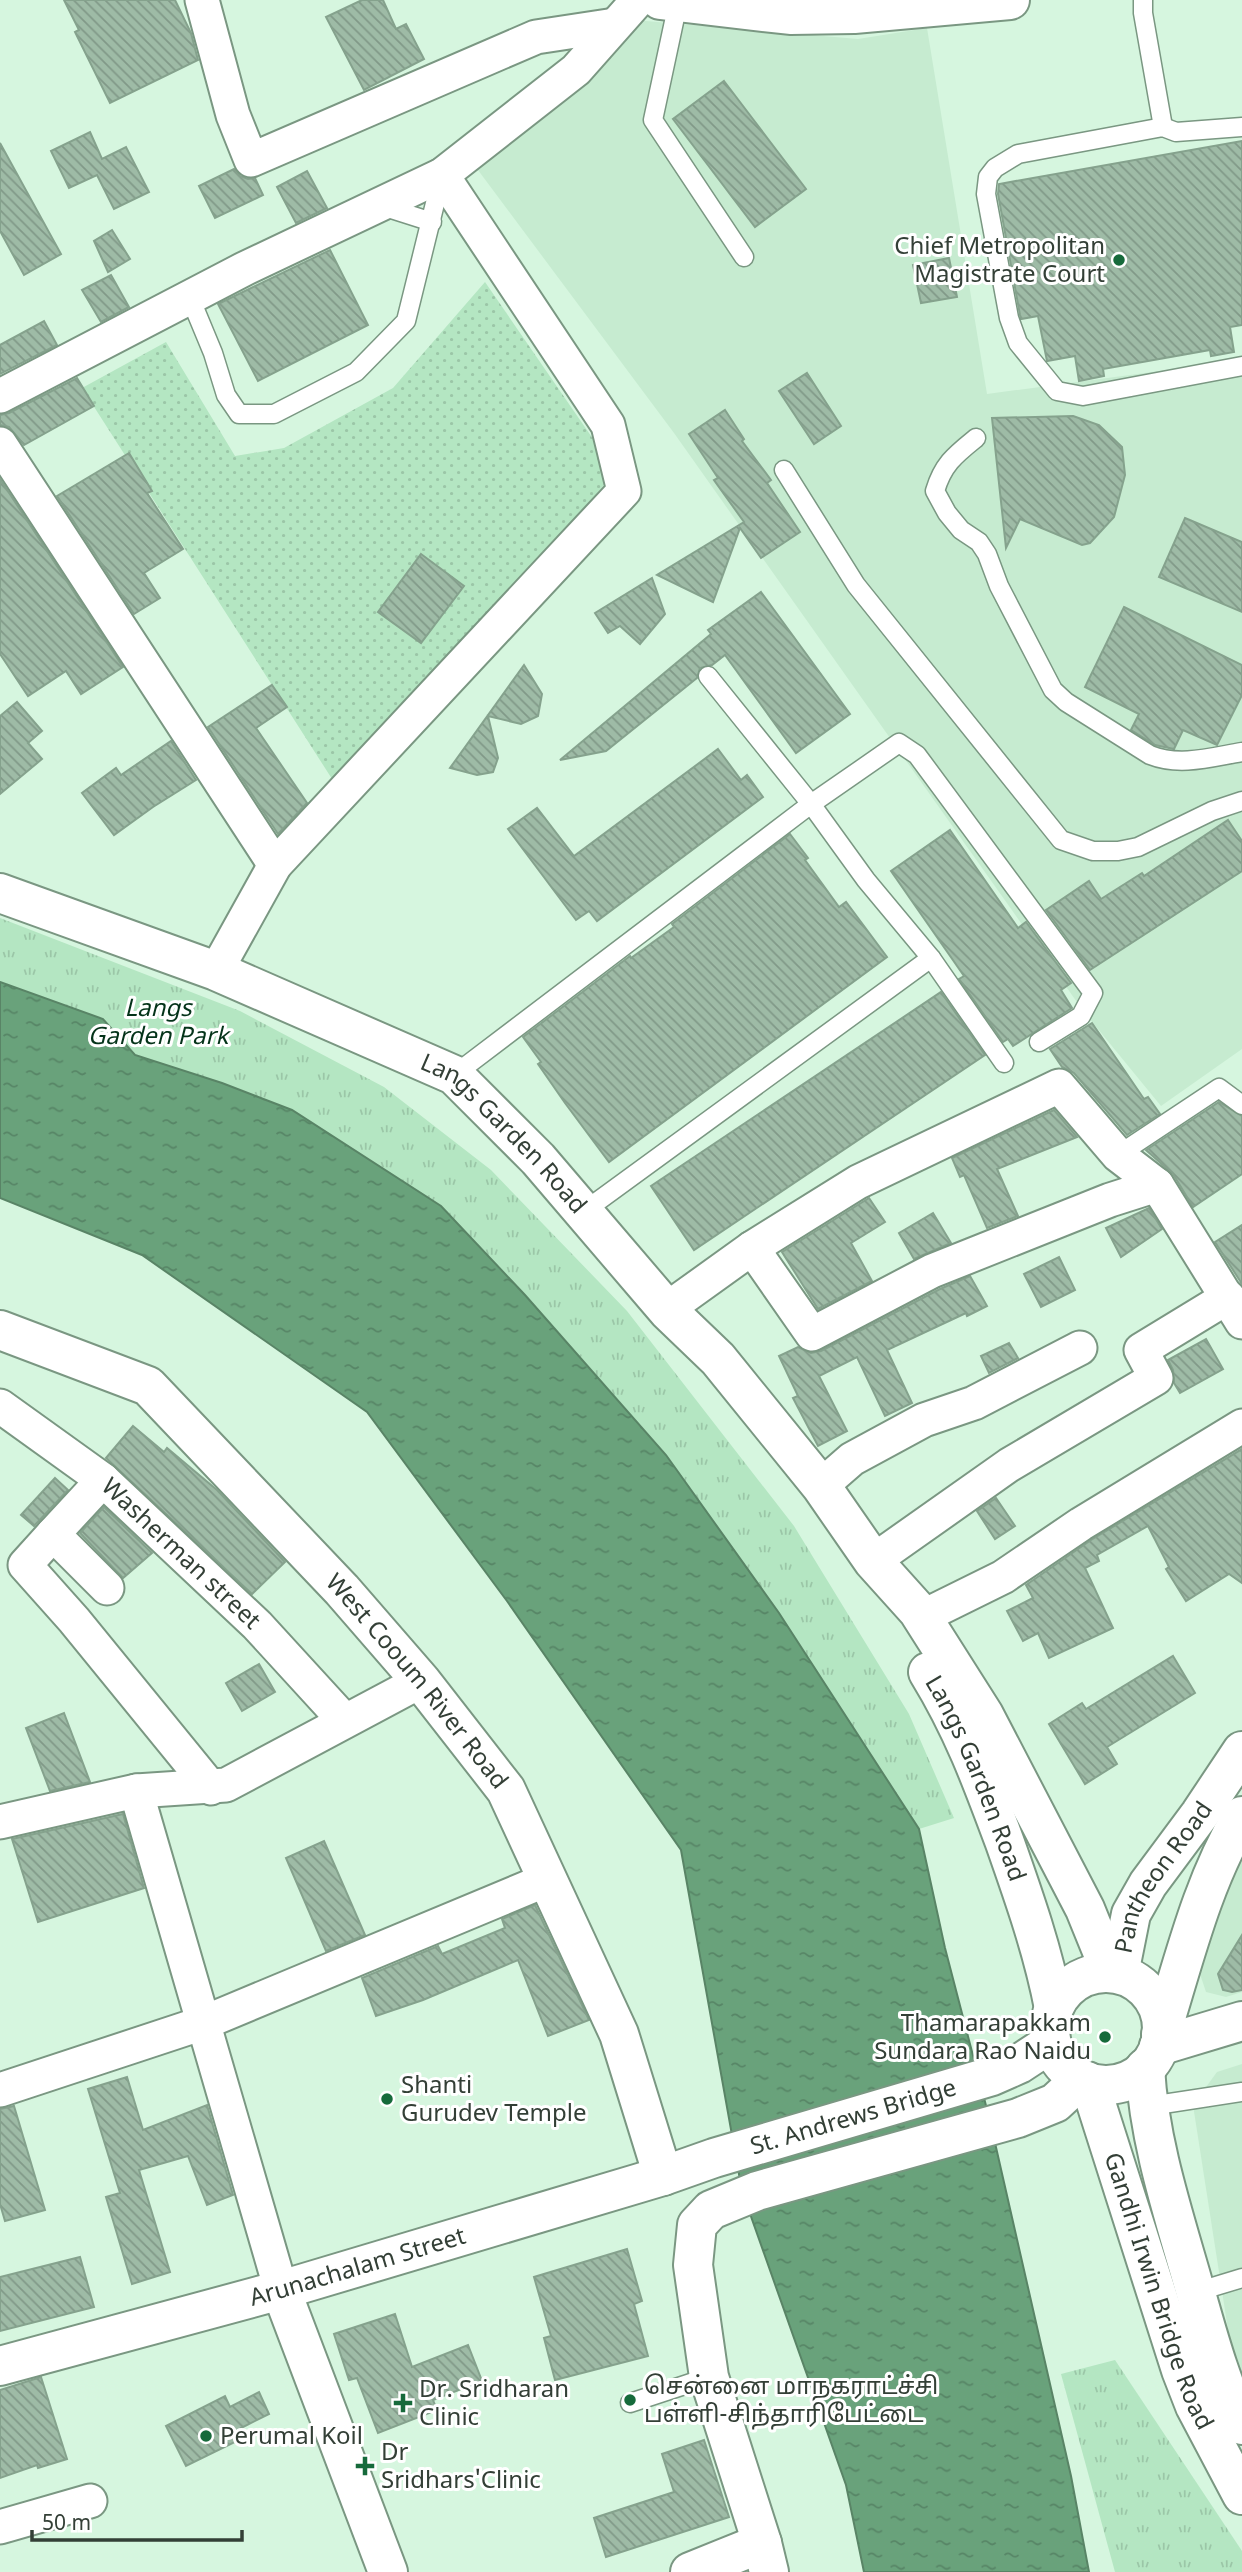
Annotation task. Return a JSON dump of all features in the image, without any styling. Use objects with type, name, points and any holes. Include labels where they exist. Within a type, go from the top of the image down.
[{"type":"main road","points":[[669,1],[790,15],[925,9],[1010,0]]},
{"type":"main road","name":"Langs Garden Road","points":[[0,893],[216,971],[454,1075],[538,1159],[668,1311],[718,1359],[821,1486],[873,1560],[922,1617],[984,1715],[1074,1887],[1115,1973]]},
{"type":"main road","name":"West Cooum River Road","points":[[0,1330],[148,1386],[342,1590],[421,1681],[506,1790],[619,2035],[663,2176]]},
{"type":"main road","name":"Langs Garden Road","points":[[873,1560],[916,1653],[972,1754],[1042,1952],[1052,2025]]},
{"type":"main road","name":"Pantheon Road","points":[[1115,1973],[1132,1914],[1146,1888],[1239,1761]]},
{"type":"main road","name":"Pantheon Road","points":[[1155,2049],[1205,1893],[1224,1847],[1242,1816]]},
{"type":"main road","points":[[1074,1887],[1119,1892],[1146,1888]]},
{"type":"main road","points":[[1115,1973],[1132,1979],[1152,1996],[1161,2021],[1155,2049],[1132,2078],[1118,2083],[1074,2088],[1062,2064],[1052,2025],[1063,1993],[1077,1981],[1093,1974],[1115,1973]]},
{"type":"main road","points":[[1155,2049],[1242,2021]]},
{"type":"main road","name":"St. Andrews Bridge","points":[[714,2158],[992,2076],[1019,2064],[1052,2025]]},
{"type":"main road","name":"Gandhi Irwin Bridge Road","points":[[1155,2049],[1150,2106],[1167,2192],[1219,2370],[1239,2412]]},
{"type":"main road","name":"St. Andrews Bridge","points":[[709,2377],[693,2265],[697,2225],[703,2216],[725,2203],[757,2191],[1018,2118],[1074,2088]]},
{"type":"main road","name":"Gandhi Irwin Bridge Road","points":[[1074,2088],[1102,2122],[1181,2370],[1200,2418],[1242,2495]]},
{"type":"main road","name":"Arunachalam Street","points":[[0,2366],[281,2290],[663,2176],[714,2158]]},
{"type":"main road","points":[[281,2290],[388,2572]]},
{"type":"main road","points":[[690,2572],[765,2558],[709,2377]]},
{"type":"street","points":[[202,0],[233,115],[251,160],[536,37],[615,25]]},
{"type":"street","points":[[0,396],[244,269],[442,175],[576,70],[638,0]]},
{"type":"street","points":[[216,971],[275,865],[624,491],[608,425],[442,175]]},
{"type":"street","points":[[0,444],[275,865]]},
{"type":"street","points":[[668,1311],[752,1248],[858,1182],[1059,1086],[1118,1155],[1157,1185],[1235,1309],[1141,1350],[1156,1378],[1009,1465],[873,1560]]},
{"type":"street","points":[[752,1248],[812,1334],[932,1271],[1110,1200],[1157,1185]]},
{"type":"street","points":[[821,1486],[852,1460],[924,1420],[974,1403],[1080,1348]]},
{"type":"street","name":"Washerman street","points":[[0,1406],[103,1480],[257,1625],[344,1720]]},
{"type":"street","points":[[922,1617],[1003,1577],[1081,1524],[1242,1426]]},
{"type":"street","points":[[103,1480],[25,1564],[83,1630],[211,1788]]},
{"type":"street","points":[[53,1534],[107,1588]]},
{"type":"street","points":[[0,1822],[136,1791],[226,1785],[421,1681]]},
{"type":"street","points":[[136,1791],[281,2290]]},
{"type":"street","points":[[0,2090],[203,2023],[547,1880]]},
{"type":"street","points":[[0,2527],[90,2501]]},
{"type":"lane","points":[[1143,0],[1163,127]]},
{"type":"lane","points":[[669,1],[653,120],[744,257]]},
{"type":"lane","points":[[1242,127],[1176,132],[1163,127],[1018,154],[995,168],[988,177],[986,194],[1009,318],[1018,343],[1057,391],[1083,396],[1242,366]]},
{"type":"lane","points":[[432,222],[388,208],[191,300],[213,353],[226,395],[239,414],[274,414],[356,372],[406,321],[432,222],[442,175]]},
{"type":"lane","points":[[976,438],[951,459],[941,472],[935,491],[947,513],[961,530],[979,542],[987,554],[999,586],[1054,690],[1066,702],[1150,755],[1164,760],[1185,761],[1242,752]]},
{"type":"lane","points":[[784,470],[856,585],[1061,840],[1093,851],[1118,851],[1138,847],[1212,811],[1242,801]]},
{"type":"lane","points":[[708,676],[811,804],[866,880],[931,958],[1004,1063]]},
{"type":"lane","points":[[454,1075],[811,804],[899,743],[917,755],[1093,993],[1081,1016],[1039,1042]]},
{"type":"lane","points":[[583,1212],[931,958]]},
{"type":"lane","points":[[1118,1155],[1219,1088],[1242,1105]]},
{"type":"lane","points":[[1150,2106],[1242,2092]]},
{"type":"lane","points":[[1196,2292],[1242,2278]]},
{"type":"lane","points":[[630,2403],[709,2377]]},
{"type":"shaded area","points":[[634,20],[858,39],[927,28],[987,394],[1242,360],[1242,1049],[1161,1106],[1084,1012],[674,433],[472,162]]},
{"type":"shaded area","points":[[1242,1844],[1242,1992],[1226,1997],[1206,1992],[1199,1971]]},
{"type":"shaded area","points":[[1242,2064],[1242,2397],[1236,2381],[1193,2105],[1217,2072]]},
{"type":"green space","points":[[485,282],[600,449],[604,485],[341,793],[82,388],[166,342],[235,456],[284,448],[393,388]]},
{"type":"green space","name":"Langs Garden Park","points":[[0,918],[240,1011],[384,1087],[491,1170],[627,1311],[794,1526],[909,1714],[954,1818],[919,1829],[779,1613],[666,1455],[525,1295],[222,1083],[135,1055],[103,1019],[0,982]]},
{"type":"green space","points":[[1115,2360],[1242,2551],[1242,2572],[1115,2572],[1061,2374]]},
{"type":"water","points":[[0,982],[103,1019],[135,1055],[222,1083],[292,1110],[441,1206],[525,1295],[666,1455],[779,1613],[919,1829],[945,1948],[990,2121],[1071,2476],[1089,2572],[864,2572],[846,2485],[742,2191],[681,1850],[507,1601],[367,1412],[142,1255],[0,1198]]},
{"type":"building","points":[[64,0],[175,0],[191,33],[198,60],[110,103],[75,32],[79,30]]},
{"type":"building","points":[[362,0],[383,0],[396,29],[406,24],[424,59],[364,90],[326,17]]},
{"type":"building","points":[[724,81],[806,189],[755,227],[673,119]]},
{"type":"building","points":[[90,132],[102,159],[126,147],[149,192],[114,209],[97,175],[69,188],[51,151]]},
{"type":"building","name":"Chief Metropolitan Magistrate Court","points":[[1242,141],[1242,325],[1230,327],[1234,352],[1211,356],[1210,350],[1103,369],[1104,376],[1079,381],[1075,356],[1047,361],[1038,316],[1021,319],[998,194],[999,184]]},
{"type":"building","points":[[0,143],[61,254],[24,275],[0,231]]},
{"type":"building","points":[[234,169],[240,176],[255,178],[263,195],[215,218],[199,186]]},
{"type":"building","points":[[307,171],[327,208],[296,223],[277,187]]},
{"type":"building","points":[[112,230],[130,259],[108,272],[94,241]]},
{"type":"building","points":[[330,250],[368,325],[258,381],[218,304]]},
{"type":"building","points":[[949,258],[957,297],[921,303],[913,265]]},
{"type":"building","points":[[111,275],[129,307],[101,322],[82,290]]},
{"type":"building","points":[[44,321],[57,345],[0,374],[0,345]]},
{"type":"building","points":[[807,373],[841,426],[814,444],[779,391]]},
{"type":"building","points":[[77,378],[94,406],[24,445],[9,427],[0,425],[0,415]]},
{"type":"building","points":[[725,410],[744,439],[742,441],[771,480],[767,483],[800,532],[761,558],[740,528],[713,602],[657,575],[744,522],[714,480],[718,478],[689,434]]},
{"type":"building","points":[[1073,416],[1099,425],[1122,447],[1125,475],[1114,517],[1090,543],[1082,545],[1020,519],[1006,548],[992,418]]},
{"type":"building","points":[[129,453],[152,491],[147,493],[183,549],[144,573],[160,598],[134,614],[57,496]]},
{"type":"building","points":[[0,479],[123,667],[81,694],[66,671],[28,696],[0,654]]},
{"type":"building","points":[[1185,518],[1242,542],[1242,612],[1159,577]]},
{"type":"building","points":[[421,554],[464,586],[421,643],[378,612]]},
{"type":"building","points":[[652,578],[665,614],[640,644],[620,626],[608,633],[595,613]]},
{"type":"building","points":[[761,592],[850,714],[796,753],[725,655],[712,665],[700,668],[697,678],[606,751],[560,760],[711,634],[708,630]]},
{"type":"building","points":[[1124,607],[1242,665],[1242,695],[1217,745],[1183,730],[1174,749],[1155,745],[1131,730],[1139,714],[1085,687]]},
{"type":"building","points":[[524,665],[542,694],[538,716],[521,724],[488,716],[498,758],[493,772],[477,775],[450,768]]},
{"type":"building","points":[[272,685],[287,707],[256,728],[307,803],[278,834],[208,727]]},
{"type":"building","points":[[17,702],[42,731],[28,743],[42,759],[0,794],[0,716]]},
{"type":"building","points":[[171,741],[196,780],[114,835],[82,793],[116,768],[121,775]]},
{"type":"building","points":[[718,749],[741,780],[747,775],[763,797],[597,921],[589,911],[576,920],[508,829],[537,808],[574,856]]},
{"type":"building","points":[[1228,820],[1242,841],[1242,871],[1090,970],[1046,910],[1089,881],[1101,899],[1142,873],[1144,876]]},
{"type":"building","points":[[950,830],[1018,928],[1026,922],[1071,983],[1061,990],[1072,1008],[1013,1046],[1008,1039],[1003,1042],[959,979],[964,976],[891,871]]},
{"type":"building","points":[[790,834],[839,907],[846,902],[887,957],[609,1162],[538,1064],[541,1062],[523,1037],[630,956],[631,958],[674,927],[672,924]]},
{"type":"building","points":[[941,992],[985,1055],[694,1250],[651,1186]]},
{"type":"building","points":[[1092,1023],[1144,1099],[1148,1097],[1160,1114],[1127,1135],[1074,1073],[1062,1067],[1050,1049]]},
{"type":"building","points":[[1219,1102],[1242,1116],[1242,1174],[1193,1207],[1173,1174],[1146,1150]]},
{"type":"building","points":[[1054,1110],[1077,1137],[997,1169],[1018,1216],[987,1228],[964,1175],[960,1177],[952,1158]]},
{"type":"building","points":[[869,1198],[885,1222],[851,1243],[872,1281],[818,1309],[782,1252]]},
{"type":"building","points":[[1149,1208],[1162,1229],[1121,1257],[1106,1228]]},
{"type":"building","points":[[933,1213],[951,1243],[914,1259],[899,1233]]},
{"type":"building","points":[[1242,1225],[1242,1284],[1215,1242]]},
{"type":"building","points":[[1059,1257],[1075,1290],[1041,1307],[1024,1274]]},
{"type":"building","points":[[970,1276],[987,1306],[887,1350],[912,1403],[885,1416],[857,1357],[819,1376],[847,1431],[818,1446],[793,1398],[798,1396],[779,1356],[798,1347],[811,1353],[821,1351]]},
{"type":"building","points":[[1206,1339],[1223,1369],[1180,1393],[1174,1383],[1173,1370],[1168,1360]]},
{"type":"building","points":[[1009,1343],[1018,1358],[989,1373],[981,1356]]},
{"type":"building","points":[[133,1426],[164,1452],[167,1448],[217,1490],[285,1562],[252,1594],[106,1458]]},
{"type":"building","points":[[1242,1449],[1242,1583],[1229,1574],[1186,1601],[1166,1569],[1169,1567],[1148,1526],[1097,1555],[1099,1561],[1085,1568],[1113,1628],[1049,1658],[1038,1633],[1023,1641],[1007,1611],[1033,1598],[1026,1585],[1091,1540]]},
{"type":"building","points":[[55,1478],[68,1490],[34,1526],[21,1515]]},
{"type":"building","points":[[996,1498],[1015,1526],[995,1539],[977,1511]]},
{"type":"building","points":[[104,1507],[152,1553],[123,1578],[80,1533]]},
{"type":"building","points":[[1173,1656],[1195,1693],[1107,1747],[1117,1764],[1085,1784],[1049,1724],[1082,1703],[1086,1709]]},
{"type":"building","points":[[259,1664],[275,1692],[242,1711],[226,1683]]},
{"type":"building","points":[[64,1713],[90,1782],[50,1791],[26,1728]]},
{"type":"building","points":[[123,1814],[144,1888],[38,1922],[12,1839]]},
{"type":"building","points":[[324,1841],[365,1935],[326,1951],[286,1858]]},
{"type":"building","points":[[535,1905],[589,2020],[548,2036],[518,1960],[423,2000],[376,2016],[362,1978],[438,1946],[442,1954],[505,1928],[502,1919]]},
{"type":"building","points":[[1242,1935],[1242,1990],[1223,1990],[1218,1974]]},
{"type":"building","points":[[127,2077],[143,2130],[207,2105],[233,2195],[207,2205],[188,2156],[139,2170],[170,2272],[132,2284],[106,2197],[120,2193],[88,2089]]},
{"type":"building","points":[[14,2106],[45,2210],[5,2221],[0,2204],[0,2109]]},
{"type":"building","points":[[627,2249],[642,2301],[634,2304],[648,2356],[555,2380],[544,2338],[551,2336],[534,2277]]},
{"type":"building","points":[[80,2257],[94,2307],[0,2331],[0,2277]]},
{"type":"building","points":[[395,2314],[412,2367],[468,2345],[482,2381],[433,2400],[437,2410],[378,2433],[357,2378],[349,2380],[334,2334]]},
{"type":"building","points":[[41,2377],[67,2459],[38,2468],[37,2465],[0,2478],[0,2390]]},
{"type":"building","points":[[259,2392],[269,2414],[241,2428],[245,2437],[186,2466],[166,2426],[225,2396],[230,2407]]},
{"type":"building","points":[[704,2440],[729,2517],[606,2557],[594,2518],[674,2492],[662,2454]]},
{"type":"place","name":"Chief Metropolitan Magistrate Court","points":[[1119,260]]},
{"type":"place","name":"Thamarapakkam Sundara Rao Naidu","points":[[1105,2037]]},
{"type":"place","name":"Shanti Gurudev Temple","points":[[387,2099]]},
{"type":"place","name":"சென்னை மாநகராட்ச்சி பள்ளி-சிந்தாரிபேட்டை","points":[[630,2400]]},
{"type":"place","name":"Dr. Sridharan Clinic","points":[[403,2403]]},
{"type":"place","name":"Perumal Koil","points":[[206,2436]]},
{"type":"place","name":"Dr Sridhars'Clinic","points":[[365,2466]]}]
